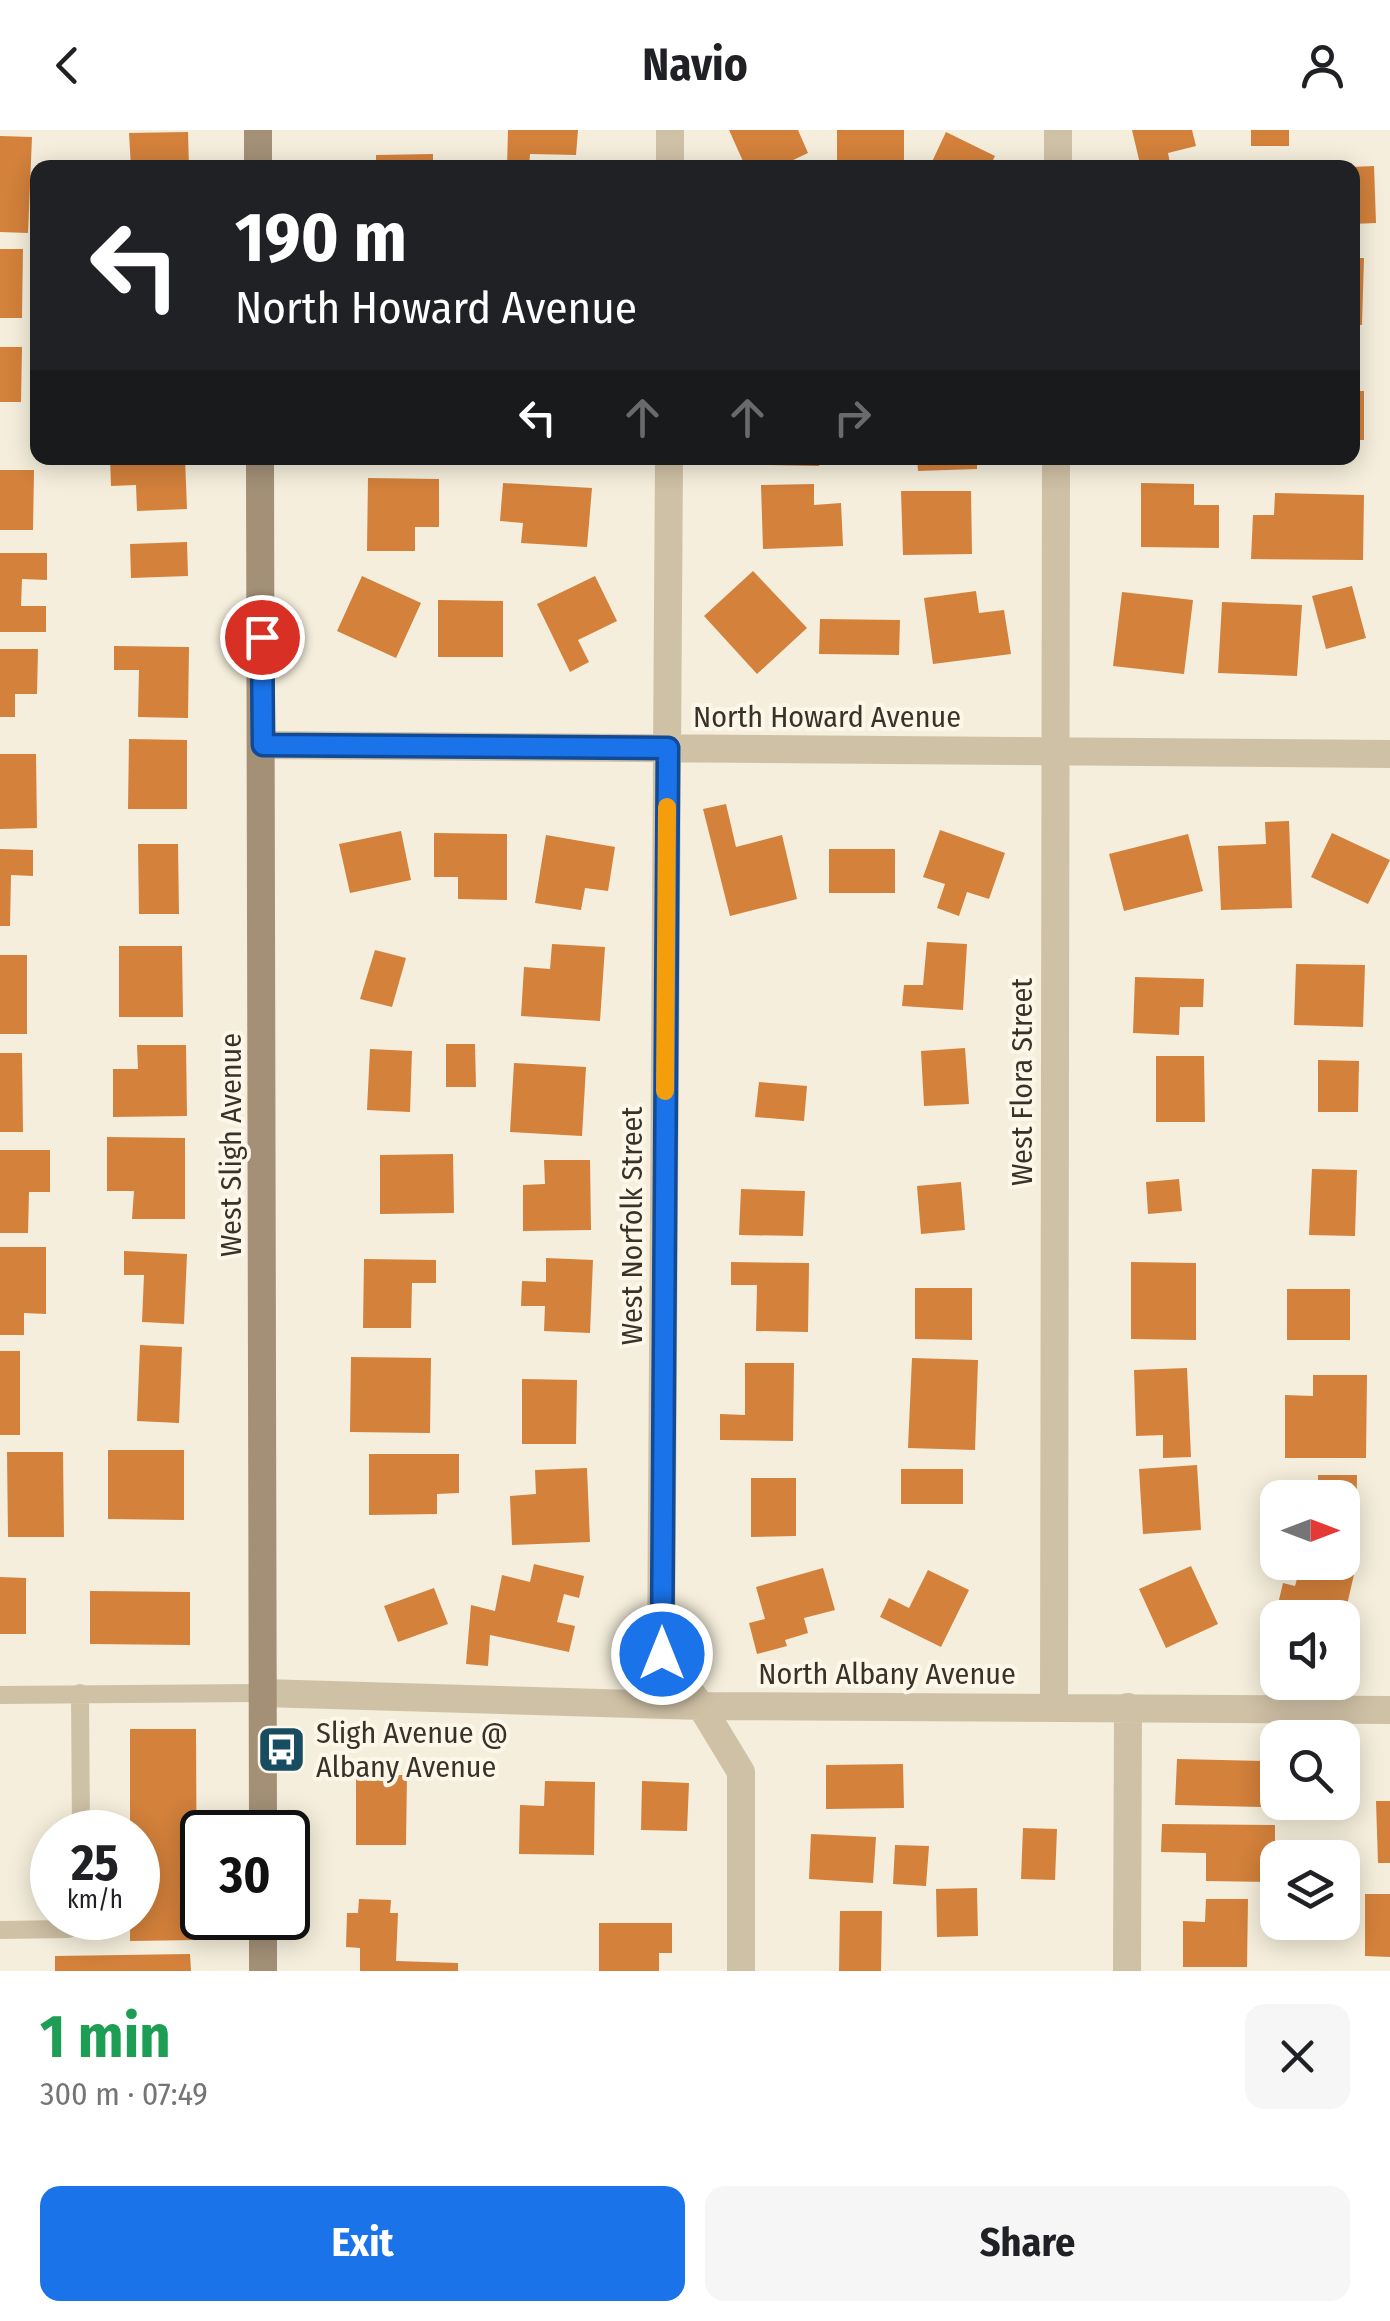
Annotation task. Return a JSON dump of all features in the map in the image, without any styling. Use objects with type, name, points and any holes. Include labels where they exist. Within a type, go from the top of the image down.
[{"type":"main road","points":[[258,130],[258,160]]},
{"type":"main road","name":"West Sligh Avenue","points":[[260,465],[263,1810]]},
{"type":"main road","points":[[263,1940],[263,1971]]},
{"type":"street","points":[[670,130],[670,160]]},
{"type":"street","points":[[1058,130],[1058,160]]},
{"type":"street","name":"West Norfolk Street","points":[[669,465],[662,1654],[701,1706],[741,1772],[741,1971]]},
{"type":"street","name":"West Flora Street","points":[[1054,1706],[1056,465]]},
{"type":"street","name":"North Howard Avenue","points":[[263,745],[1390,754]]},
{"type":"street","name":"North Albany Avenue","points":[[264,1693],[701,1706],[1390,1710]]},
{"type":"street","points":[[1127,1971],[1128,1707]]},
{"type":"lane","points":[[0,1694],[264,1693]]},
{"type":"lane","points":[[80,1694],[81,1810]]},
{"type":"lane","points":[[0,1930],[30,1930]]},
{"type":"building","points":[[508,130],[578,130],[576,155],[530,154],[530,160],[507,160]]},
{"type":"building","points":[[729,130],[798,130],[808,153],[793,160],[742,160]]},
{"type":"building","points":[[837,130],[904,130],[904,160],[837,160]]},
{"type":"building","points":[[1132,130],[1192,130],[1196,146],[1168,153],[1169,160],[1139,160]]},
{"type":"building","points":[[1251,130],[1289,130],[1289,146],[1251,146]]},
{"type":"building","points":[[188,132],[189,160],[131,160],[129,133]]},
{"type":"building","points":[[946,132],[995,156],[993,160],[933,160]]},
{"type":"building","points":[[0,136],[32,137],[28,233],[0,232]]},
{"type":"building","points":[[433,154],[433,160],[376,160],[376,155]]},
{"type":"building","points":[[1374,166],[1376,223],[1360,224],[1360,167]]},
{"type":"building","points":[[0,249],[23,249],[22,318],[0,318]]},
{"type":"building","points":[[1360,258],[1364,258],[1362,325]]},
{"type":"building","points":[[0,347],[22,347],[21,402],[0,402]]},
{"type":"building","points":[[1360,391],[1364,391],[1364,440],[1360,440]]},
{"type":"building","points":[[110,465],[185,465],[187,509],[137,511],[136,485],[111,486]]},
{"type":"building","points":[[918,465],[977,465],[977,469],[918,471]]},
{"type":"building","points":[[0,470],[34,470],[33,530],[0,530]]},
{"type":"building","points":[[368,478],[439,479],[439,527],[415,527],[415,551],[367,551]]},
{"type":"building","points":[[503,483],[592,488],[587,547],[521,543],[523,523],[500,521]]},
{"type":"building","points":[[1141,483],[1194,484],[1194,505],[1219,505],[1219,548],[1141,547]]},
{"type":"building","points":[[814,484],[814,505],[841,503],[843,546],[763,549],[761,485]]},
{"type":"building","points":[[901,491],[971,491],[972,554],[903,555]]},
{"type":"building","points":[[1275,493],[1364,495],[1363,560],[1251,559],[1253,515],[1274,515]]},
{"type":"building","points":[[187,542],[188,576],[131,578],[130,544]]},
{"type":"building","points":[[0,553],[47,553],[47,580],[22,579],[21,606],[46,606],[46,632],[0,632]]},
{"type":"building","points":[[753,571],[807,628],[757,674],[704,616]]},
{"type":"building","points":[[362,576],[421,603],[396,658],[337,631]]},
{"type":"building","points":[[595,576],[617,621],[578,640],[589,662],[570,672],[537,604]]},
{"type":"building","points":[[1352,586],[1366,638],[1326,649],[1312,596]]},
{"type":"building","points":[[976,591],[979,613],[1004,610],[1011,654],[933,664],[924,598]]},
{"type":"building","points":[[1122,592],[1193,600],[1184,674],[1113,666]]},
{"type":"building","points":[[438,600],[503,601],[503,657],[438,657]]},
{"type":"building","points":[[1222,602],[1302,605],[1297,676],[1218,673]]},
{"type":"building","points":[[820,619],[900,620],[899,655],[819,654]]},
{"type":"building","points":[[114,646],[189,647],[188,718],[138,717],[139,670],[114,670]]},
{"type":"building","points":[[0,649],[38,649],[37,694],[15,694],[15,717],[0,717]]},
{"type":"building","points":[[129,739],[187,740],[187,809],[128,809]]},
{"type":"building","points":[[0,754],[36,754],[37,828],[0,829]]},
{"type":"building","points":[[726,804],[736,847],[782,835],[797,899],[730,916],[703,809]]},
{"type":"building","points":[[1289,821],[1292,908],[1221,910],[1218,846],[1266,844],[1265,822]]},
{"type":"building","points":[[940,830],[1005,853],[989,899],[967,892],[959,916],[937,908],[945,884],[923,877]]},
{"type":"building","points":[[401,831],[411,880],[350,893],[339,844]]},
{"type":"building","points":[[434,833],[507,834],[507,900],[458,899],[458,877],[434,877]]},
{"type":"building","points":[[1332,833],[1390,860],[1368,904],[1311,877]]},
{"type":"building","points":[[1188,834],[1203,891],[1124,911],[1109,854]]},
{"type":"building","points":[[546,835],[615,847],[608,891],[585,888],[581,910],[535,903]]},
{"type":"building","points":[[138,844],[178,844],[179,914],[139,914]]},
{"type":"building","points":[[0,849],[33,850],[33,876],[11,875],[10,926],[0,926]]},
{"type":"building","points":[[829,849],[895,849],[895,893],[829,893]]},
{"type":"building","points":[[927,942],[967,944],[963,1010],[902,1006],[904,985],[923,985]]},
{"type":"building","points":[[552,944],[605,947],[600,1021],[521,1016],[524,967],[550,969]]},
{"type":"building","points":[[119,946],[182,946],[183,1017],[119,1017]]},
{"type":"building","points":[[375,950],[406,958],[392,1007],[360,999]]},
{"type":"building","points":[[0,955],[27,955],[27,1034],[0,1034]]},
{"type":"building","points":[[1296,964],[1365,965],[1363,1027],[1294,1025]]},
{"type":"building","points":[[1135,977],[1204,979],[1203,1007],[1180,1007],[1179,1035],[1133,1033]]},
{"type":"building","points":[[446,1044],[475,1044],[476,1087],[446,1087]]},
{"type":"building","points":[[137,1045],[186,1045],[187,1116],[113,1117],[113,1069],[138,1069]]},
{"type":"building","points":[[965,1048],[969,1104],[924,1106],[921,1051]]},
{"type":"building","points":[[370,1049],[412,1051],[410,1112],[367,1110]]},
{"type":"building","points":[[0,1053],[22,1053],[23,1132],[0,1132]]},
{"type":"building","points":[[1156,1056],[1204,1056],[1205,1122],[1156,1122]]},
{"type":"building","points":[[1318,1060],[1359,1061],[1358,1112],[1318,1112]]},
{"type":"building","points":[[514,1063],[586,1067],[582,1136],[510,1132]]},
{"type":"building","points":[[759,1082],[807,1086],[804,1121],[755,1117]]},
{"type":"building","points":[[107,1137],[185,1138],[185,1219],[132,1219],[134,1191],[107,1191]]},
{"type":"building","points":[[0,1150],[50,1150],[50,1192],[29,1192],[28,1233],[0,1233]]},
{"type":"building","points":[[453,1154],[454,1213],[380,1214],[380,1155]]},
{"type":"building","points":[[544,1160],[590,1160],[591,1230],[523,1231],[523,1185],[545,1184]]},
{"type":"building","points":[[1312,1169],[1357,1170],[1355,1236],[1309,1235]]},
{"type":"building","points":[[1179,1179],[1182,1211],[1148,1214],[1146,1182]]},
{"type":"building","points":[[961,1182],[965,1230],[921,1234],[917,1186]]},
{"type":"building","points":[[741,1189],[805,1191],[803,1236],[739,1235]]},
{"type":"building","points":[[0,1247],[46,1247],[46,1314],[24,1313],[24,1335],[0,1335]]},
{"type":"building","points":[[124,1251],[187,1254],[184,1324],[142,1322],[144,1275],[124,1275]]},
{"type":"building","points":[[546,1258],[593,1260],[590,1333],[544,1331],[545,1306],[521,1306],[522,1281],[546,1282]]},
{"type":"building","points":[[364,1259],[436,1260],[436,1283],[412,1283],[411,1328],[363,1328]]},
{"type":"building","points":[[731,1262],[809,1263],[808,1332],[756,1331],[757,1285],[731,1285]]},
{"type":"building","points":[[1131,1262],[1196,1263],[1196,1340],[1131,1339]]},
{"type":"building","points":[[915,1288],[972,1288],[972,1340],[915,1339]]},
{"type":"building","points":[[1287,1289],[1350,1289],[1350,1340],[1287,1340]]},
{"type":"building","points":[[140,1345],[182,1347],[179,1423],[137,1421]]},
{"type":"building","points":[[0,1351],[20,1351],[20,1435],[0,1435]]},
{"type":"building","points":[[351,1357],[431,1358],[430,1433],[350,1432]]},
{"type":"building","points":[[912,1358],[978,1360],[975,1450],[908,1448]]},
{"type":"building","points":[[745,1363],[794,1363],[793,1441],[720,1440],[720,1414],[745,1415]]},
{"type":"building","points":[[1187,1368],[1191,1457],[1163,1458],[1163,1435],[1136,1436],[1134,1370]]},
{"type":"building","points":[[1313,1375],[1367,1375],[1366,1458],[1285,1458],[1285,1395],[1313,1396]]},
{"type":"building","points":[[522,1379],[577,1380],[576,1444],[522,1444]]},
{"type":"building","points":[[108,1450],[184,1450],[184,1520],[108,1519]]},
{"type":"building","points":[[7,1452],[63,1452],[64,1537],[8,1537]]},
{"type":"building","points":[[369,1454],[459,1454],[459,1493],[437,1494],[437,1514],[369,1515]]},
{"type":"building","points":[[1197,1465],[1201,1530],[1143,1534],[1139,1469]]},
{"type":"building","points":[[587,1468],[590,1542],[512,1545],[510,1496],[536,1494],[535,1470]]},
{"type":"building","points":[[901,1469],[963,1469],[963,1504],[901,1504]]},
{"type":"building","points":[[1318,1475],[1357,1475],[1357,1480],[1318,1480]]},
{"type":"building","points":[[751,1478],[796,1478],[796,1536],[751,1537]]},
{"type":"building","points":[[534,1564],[584,1576],[579,1598],[564,1594],[557,1622],[575,1626],[569,1652],[490,1635],[488,1666],[466,1664],[471,1605],[495,1611],[502,1575],[530,1582]]},
{"type":"building","points":[[1191,1566],[1218,1624],[1166,1648],[1139,1589]]},
{"type":"building","points":[[823,1568],[835,1610],[804,1618],[808,1633],[785,1640],[787,1646],[757,1654],[749,1623],[765,1619],[756,1587]]},
{"type":"building","points":[[928,1570],[969,1590],[941,1647],[880,1617],[889,1598],[909,1608]]},
{"type":"building","points":[[0,1577],[26,1578],[26,1634],[0,1634]]},
{"type":"building","points":[[1297,1580],[1353,1580],[1348,1600],[1279,1600],[1283,1583],[1295,1586]]},
{"type":"building","points":[[434,1588],[448,1624],[398,1642],[384,1606]]},
{"type":"building","points":[[90,1591],[190,1592],[190,1645],[90,1644]]},
{"type":"building","points":[[130,1729],[196,1729],[196,1810],[180,1810],[180,1940],[197,1940],[130,1941],[160,1940],[160,1810],[130,1810]]},
{"type":"building","points":[[1177,1759],[1260,1761],[1260,1807],[1175,1805]]},
{"type":"building","points":[[903,1764],[904,1808],[826,1809],[826,1765]]},
{"type":"building","points":[[356,1775],[407,1775],[406,1845],[356,1845]]},
{"type":"building","points":[[545,1781],[595,1782],[594,1855],[519,1854],[520,1805],[544,1806]]},
{"type":"building","points":[[642,1781],[689,1783],[687,1831],[641,1830]]},
{"type":"building","points":[[1376,1801],[1390,1801],[1390,1863],[1378,1863]]},
{"type":"building","points":[[1162,1824],[1275,1825],[1275,1840],[1260,1840],[1260,1882],[1206,1881],[1206,1853],[1161,1852]]},
{"type":"building","points":[[1023,1828],[1057,1829],[1055,1880],[1021,1879]]},
{"type":"building","points":[[811,1834],[876,1837],[873,1883],[809,1879]]},
{"type":"building","points":[[895,1845],[929,1846],[926,1886],[893,1884]]},
{"type":"building","points":[[977,1888],[978,1936],[937,1937],[936,1889]]},
{"type":"building","points":[[1365,1894],[1390,1894],[1390,1957],[1365,1956]]},
{"type":"building","points":[[359,1899],[391,1900],[390,1913],[398,1913],[396,1961],[458,1963],[458,1971],[360,1971],[360,1948],[346,1947],[347,1913],[358,1913]]},
{"type":"building","points":[[1206,1899],[1248,1899],[1247,1967],[1183,1967],[1183,1921],[1205,1922]]},
{"type":"building","points":[[840,1911],[882,1911],[881,1971],[839,1971]]},
{"type":"building","points":[[599,1923],[672,1923],[672,1953],[659,1953],[659,1971],[599,1971]]},
{"type":"building","points":[[190,1954],[191,1971],[55,1971],[55,1956]]},
{"type":"slow traffic","points":[[665,1091],[667,807]]},
{"type":"place","name":"Sligh Avenue @ Albany Avenue","points":[[281,1750]]},
{"type":"route","points":[[262,637],[263,745],[668,748],[662,1654]]}]
